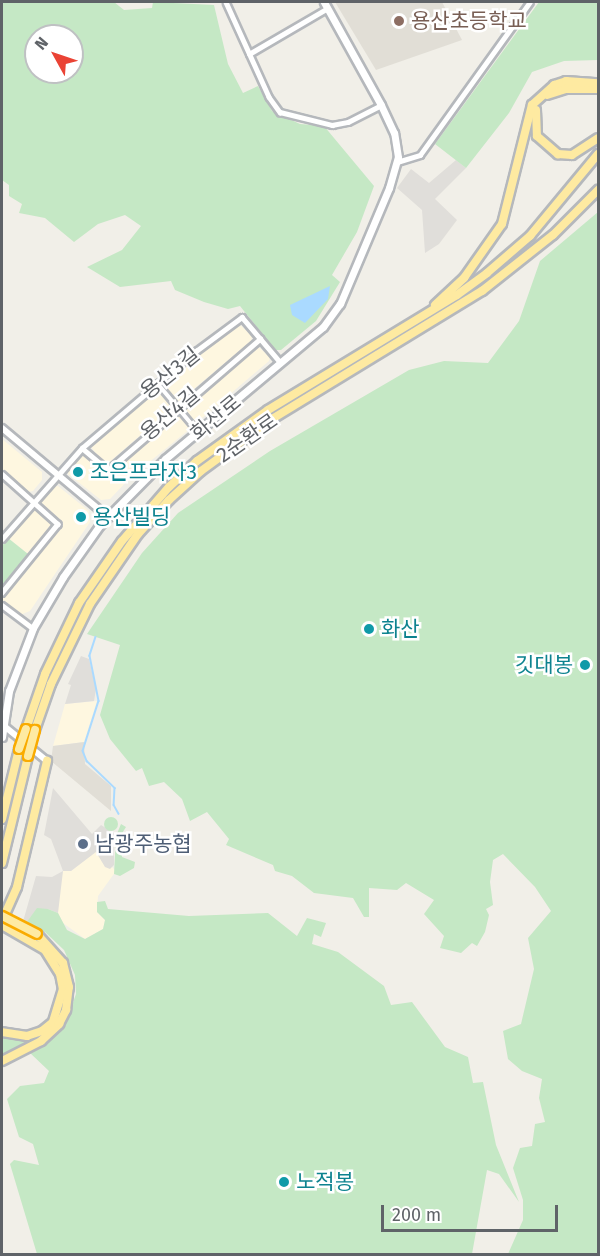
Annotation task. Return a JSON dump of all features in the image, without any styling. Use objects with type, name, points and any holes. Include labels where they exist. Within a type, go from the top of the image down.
[{"type":"highway","points":[[428,313],[464,278],[502,224],[532,105],[554,85],[566,81],[598,83]]},
{"type":"highway","points":[[598,89],[551,92],[542,99],[533,117],[543,143],[563,156],[582,151],[598,138]]},
{"type":"highway","name":"2순환로","points":[[2,819],[19,749],[45,674],[79,603],[122,541],[169,487],[198,461],[268,410],[428,313],[479,278],[530,236],[598,154]]},
{"type":"highway","name":"2순환로","points":[[2,863],[35,730],[51,684],[90,604],[121,557],[170,500],[252,433],[482,291],[580,210],[598,189]]},
{"type":"highway","points":[[580,210],[598,195]]},
{"type":"highway","points":[[2,1032],[27,1036],[52,1022],[63,989],[60,974],[35,937],[2,923],[17,887],[47,761]]},
{"type":"highway","points":[[2,807],[15,769]]},
{"type":"highway","points":[[2,916],[35,937],[63,963],[69,987],[66,1010],[59,1024],[41,1041],[2,1062]]},
{"type":"main road","points":[[326,5],[381,105],[393,133],[398,162]]},
{"type":"main road","name":"화산로","points":[[2,737],[2,724],[9,691],[33,628],[63,577],[107,516],[165,459],[281,363],[336,311],[398,162]]},
{"type":"street","points":[[226,2],[273,104],[291,117],[332,125],[348,122],[381,105]]},
{"type":"street","points":[[398,162],[420,155],[530,2]]},
{"type":"street","points":[[249,54],[326,5]]},
{"type":"street","name":"용산3길","points":[[2,538],[82,448],[156,383],[242,317],[281,363]]},
{"type":"street","name":"용산4길","points":[[82,448],[108,470],[260,339]]},
{"type":"street","points":[[156,383],[199,433]]},
{"type":"street","points":[[2,428],[107,516]]},
{"type":"street","points":[[2,474],[58,524],[2,593]]},
{"type":"street","points":[[2,605],[33,628]]},
{"type":"street","points":[[2,724],[47,761]]},
{"type":"shaded area","name":"용산초등학교","points":[[335,2],[442,2],[462,40],[376,70]]},
{"type":"shaded area","points":[[456,160],[466,168],[435,199],[457,220],[439,244],[425,253],[422,210],[397,188],[411,169],[429,183]]},
{"type":"shaded area","points":[[238,323],[252,336],[251,341],[177,403],[162,385]]},
{"type":"shaded area","points":[[256,345],[270,357],[269,361],[195,424],[182,409]]},
{"type":"shaded area","points":[[157,388],[173,407],[107,464],[102,463],[90,445]]},
{"type":"shaded area","points":[[178,412],[191,428],[131,477],[110,499],[101,500],[68,474],[68,470],[83,454],[108,472]]},
{"type":"shaded area","points":[[2,439],[42,472],[42,480],[33,491],[28,492],[2,469]]},
{"type":"shaded area","points":[[58,486],[89,511],[90,522],[30,611],[20,615],[3,601],[3,595],[63,523],[40,503],[50,487]]},
{"type":"shaded area","points":[[38,508],[53,524],[28,554],[8,538],[32,509]]},
{"type":"shaded area","points":[[81,656],[89,659],[96,689],[94,701],[65,704],[71,685],[68,684]]},
{"type":"shaded area","points":[[97,701],[84,742],[53,746],[65,704]]},
{"type":"shaded area","points":[[84,742],[85,764],[111,786],[111,811],[51,761],[53,746]]},
{"type":"shaded area","points":[[53,788],[92,834],[101,825],[114,833],[114,865],[110,869],[105,867],[96,852],[71,871],[63,871],[51,839],[44,835]]},
{"type":"shaded area","points":[[96,851],[116,871],[98,896],[97,912],[105,920],[103,929],[85,939],[63,923],[58,913],[57,894],[63,871],[71,871]]},
{"type":"shaded area","points":[[63,871],[58,913],[48,909],[22,925],[36,876],[52,877]]},
{"type":"green space","points":[[2,2],[114,2],[124,10],[152,8],[153,2],[214,5],[228,64],[243,93],[258,86],[272,111],[300,124],[324,126],[374,186],[357,232],[332,275],[340,282],[316,321],[281,350],[275,350],[240,306],[228,309],[204,302],[175,290],[171,281],[120,287],[87,267],[122,250],[141,226],[125,215],[98,224],[74,242],[45,218],[19,213],[22,204],[9,196],[9,185],[2,180]]},
{"type":"green space","points":[[539,2],[598,2],[598,60],[564,61],[532,72],[509,113],[466,168],[435,144]]},
{"type":"green space","points":[[598,212],[598,1254],[508,1254],[523,1220],[523,1200],[513,1168],[520,1148],[532,1146],[535,1124],[545,1122],[539,1098],[542,1079],[522,1071],[508,1059],[503,1031],[521,1024],[534,969],[528,938],[551,911],[535,887],[503,854],[493,860],[490,882],[493,905],[486,909],[489,915],[485,932],[477,946],[472,943],[461,953],[440,948],[444,936],[424,914],[434,900],[406,883],[397,890],[369,888],[369,917],[364,917],[353,898],[314,893],[292,876],[275,871],[273,865],[226,845],[229,839],[207,812],[190,821],[182,799],[164,782],[149,786],[142,768],[136,771],[110,739],[100,715],[120,645],[87,634],[142,553],[178,513],[270,451],[409,370],[444,361],[488,363],[519,321],[540,261]]},
{"type":"green space","points":[[8,538],[28,554],[2,586],[2,546]]},
{"type":"green space","points":[[111,817],[116,819],[118,824],[116,829],[111,831],[106,829],[104,824],[106,819]]},
{"type":"green space","points":[[121,824],[126,827],[121,835],[122,857],[135,862],[134,868],[120,876],[114,874],[116,836]]},
{"type":"green space","points":[[105,901],[108,909],[189,916],[268,913],[297,936],[307,918],[326,923],[321,937],[314,934],[312,944],[338,952],[384,986],[391,1005],[412,1002],[445,1047],[468,1057],[473,1083],[483,1082],[496,1145],[519,1202],[499,1174],[487,1170],[472,1254],[37,1254],[10,1164],[14,1160],[39,1165],[33,1144],[19,1137],[7,1099],[20,1086],[44,1083],[49,1071],[29,1052],[68,1017],[76,994],[75,975],[64,950],[45,932],[24,926],[37,908],[48,909],[58,913],[67,930],[85,939],[103,929],[105,920],[97,912],[97,902]]},
{"type":"green space","points":[[46,1032],[34,1041],[2,1056],[2,1035]]},
{"type":"water","points":[[330,286],[328,299],[305,323],[292,315],[290,305]]},
{"type":"waterway","points":[[96,637],[90,656],[99,701],[83,751],[87,761],[115,788],[114,805],[119,814]]},
{"type":"place","name":"용산초등학교","points":[[399,21]]},
{"type":"place","name":"조은프라자3","points":[[78,472]]},
{"type":"place","name":"용산빌딩","points":[[81,517]]},
{"type":"place","name":"화산","points":[[369,629]]},
{"type":"place","name":"깃대봉","points":[[585,665]]},
{"type":"place","name":"남광주농협","points":[[83,844]]},
{"type":"place","name":"노적봉","points":[[284,1182]]}]
